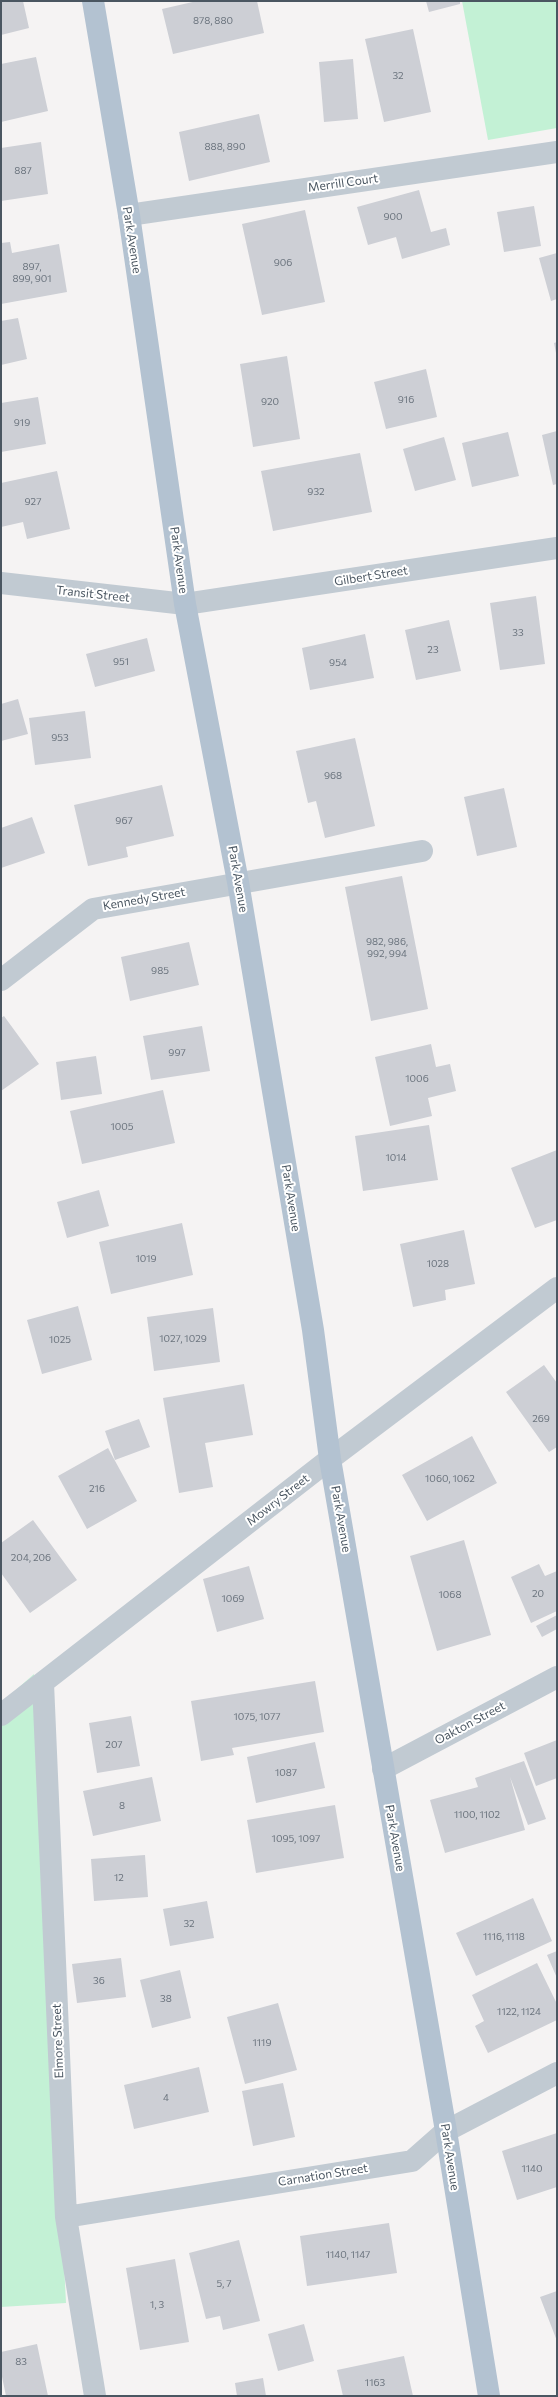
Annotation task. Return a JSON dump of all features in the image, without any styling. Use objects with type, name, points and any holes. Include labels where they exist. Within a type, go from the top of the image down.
[{"type":"main road","name":"Park Avenue","points":[[92,1],[128,214],[185,604],[238,882],[312,1330],[330,1459],[446,2131],[489,2396]]},
{"type":"street","name":"Merrill Court","points":[[128,214],[557,152]]},
{"type":"street","name":"Gilbert Street","points":[[185,604],[557,548]]},
{"type":"street","name":"Transit Street","points":[[1,583],[185,604]]},
{"type":"street","name":"Kennedy Street","points":[[1,980],[93,908],[422,851]]},
{"type":"street","name":"Mowry Street","points":[[1,1715],[330,1459],[557,1288]]},
{"type":"street","name":"Oakton Street","points":[[383,1769],[557,1677]]},
{"type":"street","name":"Elmore Street","points":[[43,1683],[66,2217],[94,2396]]},
{"type":"street","name":"Carnation Street","points":[[66,2217],[412,2161],[446,2131],[557,2073]]},
{"type":"green space","points":[[462,1],[557,1],[557,128],[488,140]]},
{"type":"green space","points":[[34,1674],[66,2303],[1,2307],[1,1703]]},
{"type":"building","points":[[1,1],[23,1],[29,28],[1,35]]},
{"type":"building","points":[[197,1],[257,1],[264,33],[173,54],[162,9]]},
{"type":"building","points":[[426,1],[460,1],[460,4],[429,12]]},
{"type":"building","points":[[413,29],[431,112],[384,122],[365,39]]},
{"type":"building","points":[[36,57],[48,111],[1,122],[1,64]]},
{"type":"building","points":[[353,59],[358,119],[324,122],[319,62]]},
{"type":"building","points":[[259,114],[270,162],[189,181],[179,132]]},
{"type":"building","points":[[41,142],[48,194],[1,201],[1,148]]},
{"type":"building","points":[[419,190],[431,232],[446,228],[450,245],[402,259],[396,237],[368,245],[357,207]]},
{"type":"building","points":[[534,206],[541,246],[504,252],[497,212]]},
{"type":"building","points":[[305,210],[325,302],[262,315],[242,224]]},
{"type":"building","points":[[10,242],[12,253],[59,244],[67,292],[1,304],[1,243]]},
{"type":"building","points":[[557,253],[557,299],[551,301],[539,258]]},
{"type":"building","points":[[18,318],[27,359],[1,365],[1,321]]},
{"type":"building","points":[[557,342],[557,353],[556,353],[554,343]]},
{"type":"building","points":[[287,356],[300,439],[253,447],[240,364]]},
{"type":"building","points":[[426,369],[437,417],[386,429],[374,382]]},
{"type":"building","points":[[38,397],[46,444],[1,452],[1,403]]},
{"type":"building","points":[[557,431],[557,484],[553,485],[542,435]]},
{"type":"building","points":[[508,432],[519,476],[472,487],[462,443]]},
{"type":"building","points":[[444,437],[456,480],[415,491],[403,449]]},
{"type":"building","points":[[360,453],[372,512],[273,531],[261,471]]},
{"type":"building","points":[[57,471],[70,529],[27,539],[23,522],[1,527],[1,483]]},
{"type":"building","points":[[536,596],[545,664],[500,670],[490,603]]},
{"type":"building","points":[[449,620],[461,671],[416,680],[405,630]]},
{"type":"building","points":[[365,634],[374,678],[310,690],[302,648]]},
{"type":"building","points":[[147,638],[155,671],[95,687],[86,654]]},
{"type":"building","points":[[18,699],[28,734],[1,741],[1,704]]},
{"type":"building","points":[[85,711],[91,758],[35,765],[29,718]]},
{"type":"building","points":[[355,738],[375,826],[325,838],[316,801],[308,803],[296,751]]},
{"type":"building","points":[[162,785],[174,836],[126,847],[128,857],[88,866],[74,805]]},
{"type":"building","points":[[504,788],[517,847],[477,856],[464,797]]},
{"type":"building","points":[[32,817],[45,853],[1,868],[1,828]]},
{"type":"building","points":[[402,876],[428,1009],[371,1021],[345,887]]},
{"type":"building","points":[[189,942],[199,985],[130,1001],[121,957]]},
{"type":"building","points":[[4,1016],[39,1064],[1,1091],[1,1018]]},
{"type":"building","points":[[202,1026],[210,1071],[151,1080],[143,1036]]},
{"type":"building","points":[[431,1044],[436,1067],[450,1064],[456,1091],[428,1098],[432,1116],[390,1126],[375,1057]]},
{"type":"building","points":[[96,1056],[102,1094],[61,1100],[56,1062]]},
{"type":"building","points":[[163,1090],[175,1143],[82,1164],[70,1111]]},
{"type":"building","points":[[429,1125],[438,1180],[363,1191],[355,1136]]},
{"type":"building","points":[[557,1150],[557,1220],[535,1228],[511,1168]]},
{"type":"building","points":[[99,1190],[109,1226],[67,1238],[57,1202]]},
{"type":"building","points":[[182,1223],[193,1275],[111,1294],[99,1242]]},
{"type":"building","points":[[464,1230],[475,1284],[445,1290],[446,1300],[413,1307],[400,1244]]},
{"type":"building","points":[[78,1306],[92,1360],[42,1374],[27,1320]]},
{"type":"building","points":[[213,1308],[220,1362],[154,1371],[147,1317]]},
{"type":"building","points":[[544,1365],[557,1383],[557,1447],[549,1452],[506,1392]]},
{"type":"building","points":[[244,1384],[253,1435],[205,1443],[213,1487],[179,1493],[163,1398]]},
{"type":"building","points":[[139,1419],[150,1447],[115,1460],[105,1431]]},
{"type":"building","points":[[472,1436],[497,1483],[427,1521],[402,1475]]},
{"type":"building","points":[[108,1448],[137,1501],[87,1529],[58,1476]]},
{"type":"building","points":[[33,1520],[77,1580],[30,1613],[1,1573],[1,1543]]},
{"type":"building","points":[[464,1540],[491,1635],[437,1651],[410,1556]]},
{"type":"building","points":[[539,1564],[545,1576],[557,1571],[557,1611],[531,1623],[511,1577]]},
{"type":"building","points":[[249,1566],[264,1619],[217,1632],[203,1579]]},
{"type":"building","points":[[557,1615],[557,1629],[542,1637],[536,1626]]},
{"type":"building","points":[[315,1681],[324,1732],[232,1748],[234,1755],[201,1761],[191,1701]]},
{"type":"building","points":[[131,1716],[140,1766],[97,1773],[89,1723]]},
{"type":"building","points":[[557,1740],[557,1778],[536,1786],[524,1753]]},
{"type":"building","points":[[315,1742],[325,1788],[256,1803],[247,1757]]},
{"type":"building","points":[[524,1761],[546,1819],[528,1825],[510,1777],[525,1830],[445,1853],[430,1800],[478,1787],[475,1778]]},
{"type":"building","points":[[152,1777],[161,1821],[93,1836],[83,1791]]},
{"type":"building","points":[[335,1805],[344,1858],[256,1873],[247,1820]]},
{"type":"building","points":[[145,1855],[148,1897],[94,1901],[91,1859]]},
{"type":"building","points":[[533,1898],[552,1941],[476,1976],[456,1933]]},
{"type":"building","points":[[207,1901],[214,1938],[170,1946],[163,1909]]},
{"type":"building","points":[[557,1951],[557,1978],[547,1955]]},
{"type":"building","points":[[121,1958],[126,1997],[77,2003],[72,1964]]},
{"type":"building","points":[[537,1963],[557,2004],[557,2020],[488,2053],[475,2026],[484,2021],[472,1995]]},
{"type":"building","points":[[180,1970],[191,2018],[152,2028],[140,1980]]},
{"type":"building","points":[[278,2003],[297,2070],[245,2084],[227,2017]]},
{"type":"building","points":[[199,2067],[209,2112],[134,2129],[124,2085]]},
{"type":"building","points":[[283,2083],[295,2137],[253,2146],[242,2091]]},
{"type":"building","points":[[557,2133],[557,2187],[517,2200],[502,2151]]},
{"type":"building","points":[[389,2223],[397,2273],[307,2286],[300,2236]]},
{"type":"building","points":[[239,2240],[260,2321],[223,2330],[220,2316],[206,2319],[189,2253]]},
{"type":"building","points":[[175,2259],[189,2342],[140,2350],[126,2268]]},
{"type":"building","points":[[557,2291],[557,2341],[540,2297]]},
{"type":"building","points":[[304,2324],[314,2361],[278,2371],[268,2334]]},
{"type":"building","points":[[37,2344],[48,2396],[6,2396],[1,2372],[1,2352]]},
{"type":"building","points":[[404,2356],[413,2396],[343,2396],[337,2370]]},
{"type":"building","points":[[263,2378],[266,2396],[237,2396],[235,2383]]}]
